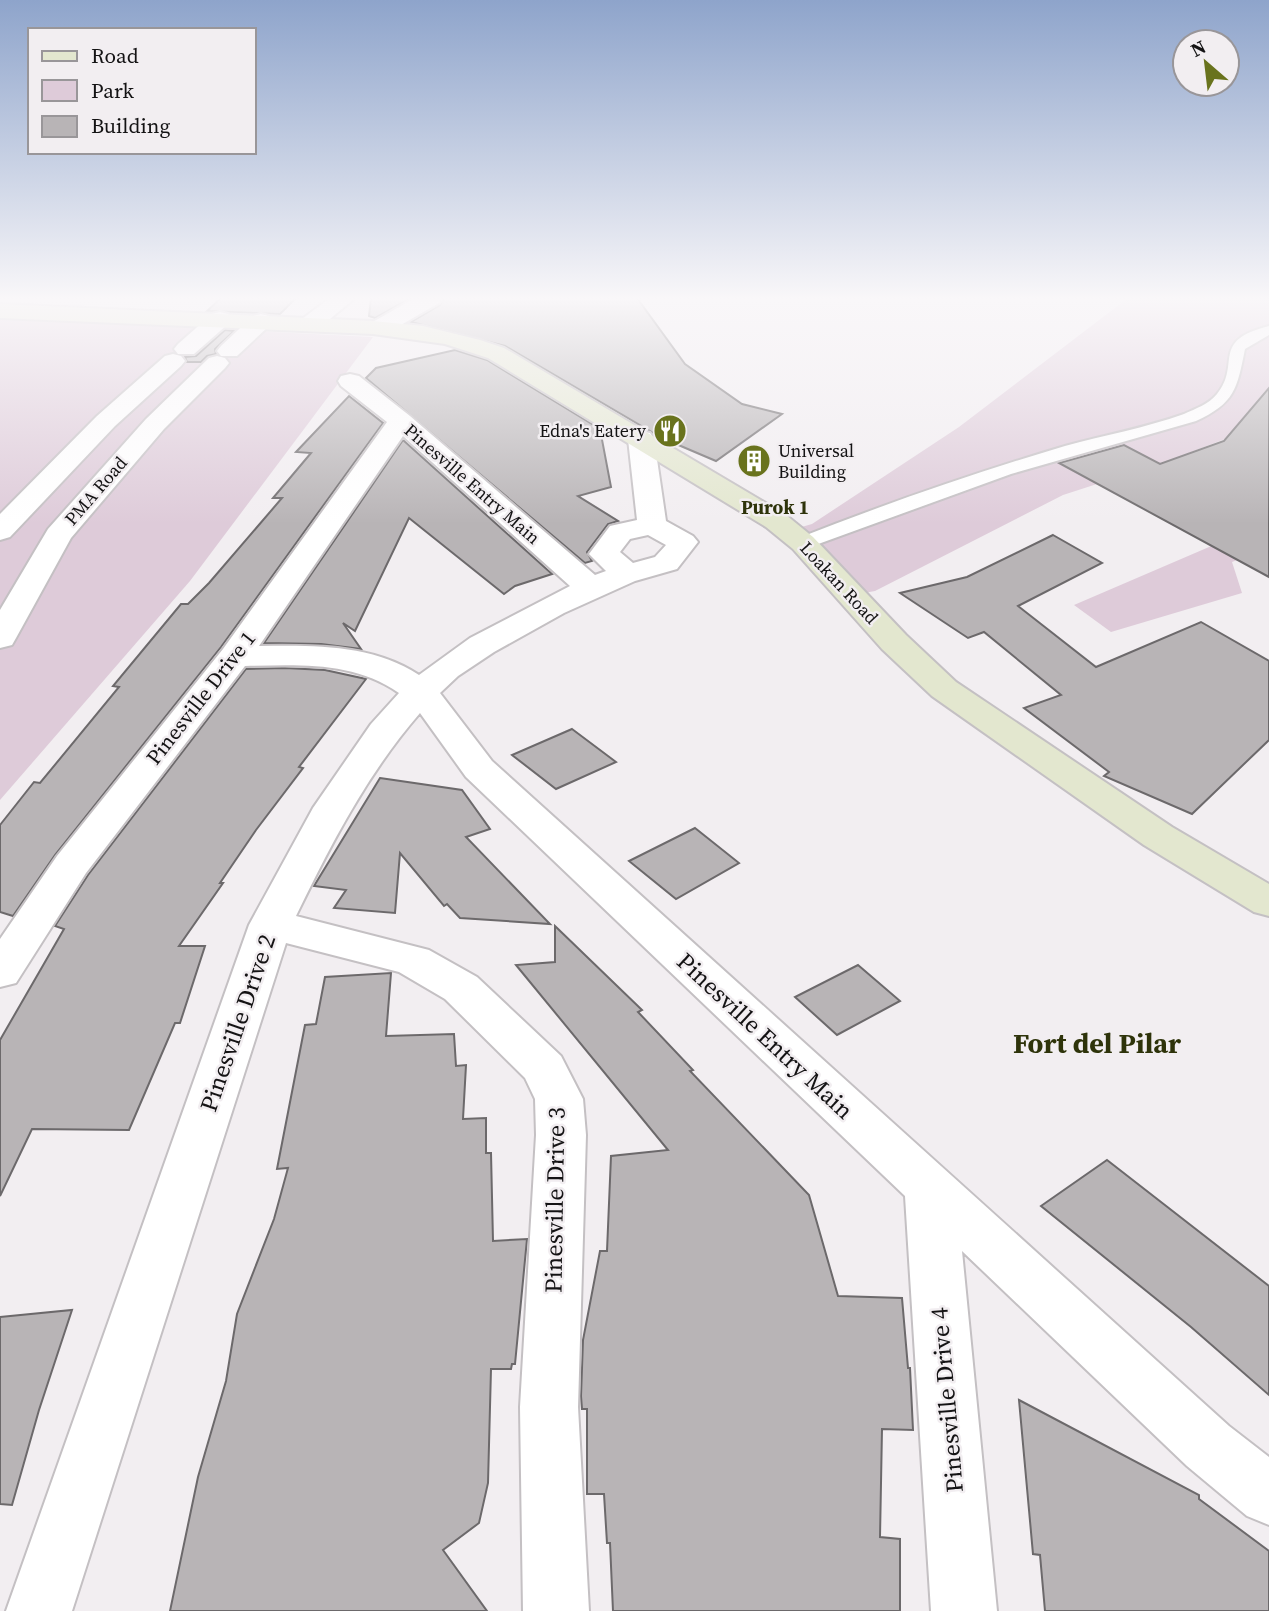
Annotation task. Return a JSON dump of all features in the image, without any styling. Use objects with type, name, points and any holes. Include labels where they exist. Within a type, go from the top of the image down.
[{"type":"main road","name":"Loakan Road","points":[[530,373],[776,521],[803,543],[894,642],[944,689],[1158,836],[1269,902]]},
{"type":"street","name":"PMA Road","points":[[0,531],[159,373]]},
{"type":"street","name":"PMA Road","points":[[0,638],[58,535],[171,408],[207,373]]},
{"type":"street","name":"Pinesville Entry Main","points":[[350,382],[609,581]]},
{"type":"street","points":[[123,406],[171,408]]},
{"type":"street","name":"Pinesville Drive 1","points":[[0,972],[71,865],[236,656],[401,421]]},
{"type":"street","points":[[641,439],[652,525]]},
{"type":"street","points":[[652,525],[683,542],[666,564],[609,581],[604,554],[620,532],[652,525]]},
{"type":"street","name":"Pinesville Drive 2","points":[[39,1611],[270,925],[306,854],[352,780],[419,691],[480,646],[609,581]]},
{"type":"street","name":"Pinesville Entry Main","points":[[236,656],[314,656],[358,662],[397,675],[419,691],[480,769],[1208,1447],[1269,1495]]},
{"type":"street","name":"Pinesville Drive 3","points":[[270,925],[414,961],[461,988],[544,1068],[559,1099],[561,1135],[550,1407],[556,1611]]},
{"type":"street","name":"Pinesville Drive 4","points":[[930,1190],[964,1611]]},
{"type":"lane","points":[[803,543],[928,494],[1075,449],[1159,427],[1209,408],[1228,391],[1232,373]]},
{"type":"green space","points":[[0,373],[346,373],[190,581],[0,800]]},
{"type":"green space","points":[[1030,373],[1269,373],[1269,422],[1168,461],[1063,495],[875,591],[864,593],[798,528],[812,524],[959,427]]},
{"type":"green space","points":[[1223,541],[1269,548],[1232,562],[1242,593],[1111,632],[1074,605]]},
{"type":"building","points":[[371,373],[509,373],[600,429],[611,487],[578,496],[618,521],[608,524],[587,552],[592,561],[585,563],[366,378]]},
{"type":"building","points":[[551,373],[698,373],[742,404],[782,414],[716,461],[662,438]]},
{"type":"building","points":[[1269,388],[1269,577],[1059,463],[1124,445],[1160,464],[1224,441]]},
{"type":"building","points":[[349,396],[383,423],[221,647],[55,855],[13,916],[0,912],[0,825],[34,782],[40,783],[119,687],[113,686],[181,604],[188,604],[209,583],[282,498],[273,498],[311,453],[296,452]]},
{"type":"building","points":[[403,440],[552,574],[515,586],[504,594],[409,518],[355,631],[343,623],[361,649],[321,644],[264,643]]},
{"type":"building","points":[[1053,535],[1102,563],[1018,606],[1096,667],[1201,622],[1269,661],[1269,740],[1192,814],[1104,776],[1109,772],[1024,708],[1061,695],[984,632],[968,638],[900,593],[967,577]]},
{"type":"building","points":[[246,669],[325,670],[366,679],[299,767],[303,768],[256,830],[179,946],[205,946],[180,1023],[175,1023],[129,1130],[32,1129],[0,1196],[0,1040],[64,929],[55,926],[88,875]]},
{"type":"building","points":[[572,729],[616,762],[556,789],[512,755]]},
{"type":"building","points":[[380,778],[462,790],[490,829],[466,837],[550,924],[460,918],[447,904],[444,906],[400,853],[395,913],[334,908],[346,890],[314,886]]},
{"type":"building","points":[[695,828],[739,863],[676,899],[629,861]]},
{"type":"building","points":[[555,926],[642,1010],[638,1012],[693,1070],[690,1071],[809,1195],[838,1296],[902,1298],[910,1368],[913,1430],[882,1429],[880,1537],[900,1539],[900,1611],[613,1611],[610,1543],[607,1543],[604,1494],[587,1494],[587,1409],[582,1409],[581,1396],[583,1340],[600,1251],[607,1251],[611,1156],[668,1150],[516,965],[555,962]]},
{"type":"building","points":[[858,965],[900,1001],[837,1035],[795,997]]},
{"type":"building","points":[[391,973],[386,1036],[454,1034],[456,1066],[466,1065],[463,1119],[486,1118],[486,1153],[491,1153],[493,1241],[527,1239],[515,1364],[512,1364],[511,1369],[491,1369],[488,1483],[479,1523],[443,1550],[487,1611],[170,1611],[198,1477],[226,1381],[237,1314],[274,1219],[288,1168],[277,1169],[305,1025],[316,1024],[325,977]]},
{"type":"building","points":[[1107,1160],[1269,1286],[1269,1395],[1191,1327],[1041,1206]]},
{"type":"building","points":[[72,1310],[39,1410],[12,1505],[0,1504],[0,1317]]},
{"type":"building","points":[[1019,1400],[1199,1495],[1199,1499],[1269,1551],[1269,1611],[1045,1611],[1040,1555],[1033,1554]]},
{"type":"place","name":"Edna's Eatery","points":[[670,431]]},
{"type":"place","name":"Universal Building","points":[[754,461]]},
{"type":"district","name":"Purok 1","points":[[775,507]]},
{"type":"district","name":"Fort del Pilar","points":[[1097,1043]]}]
